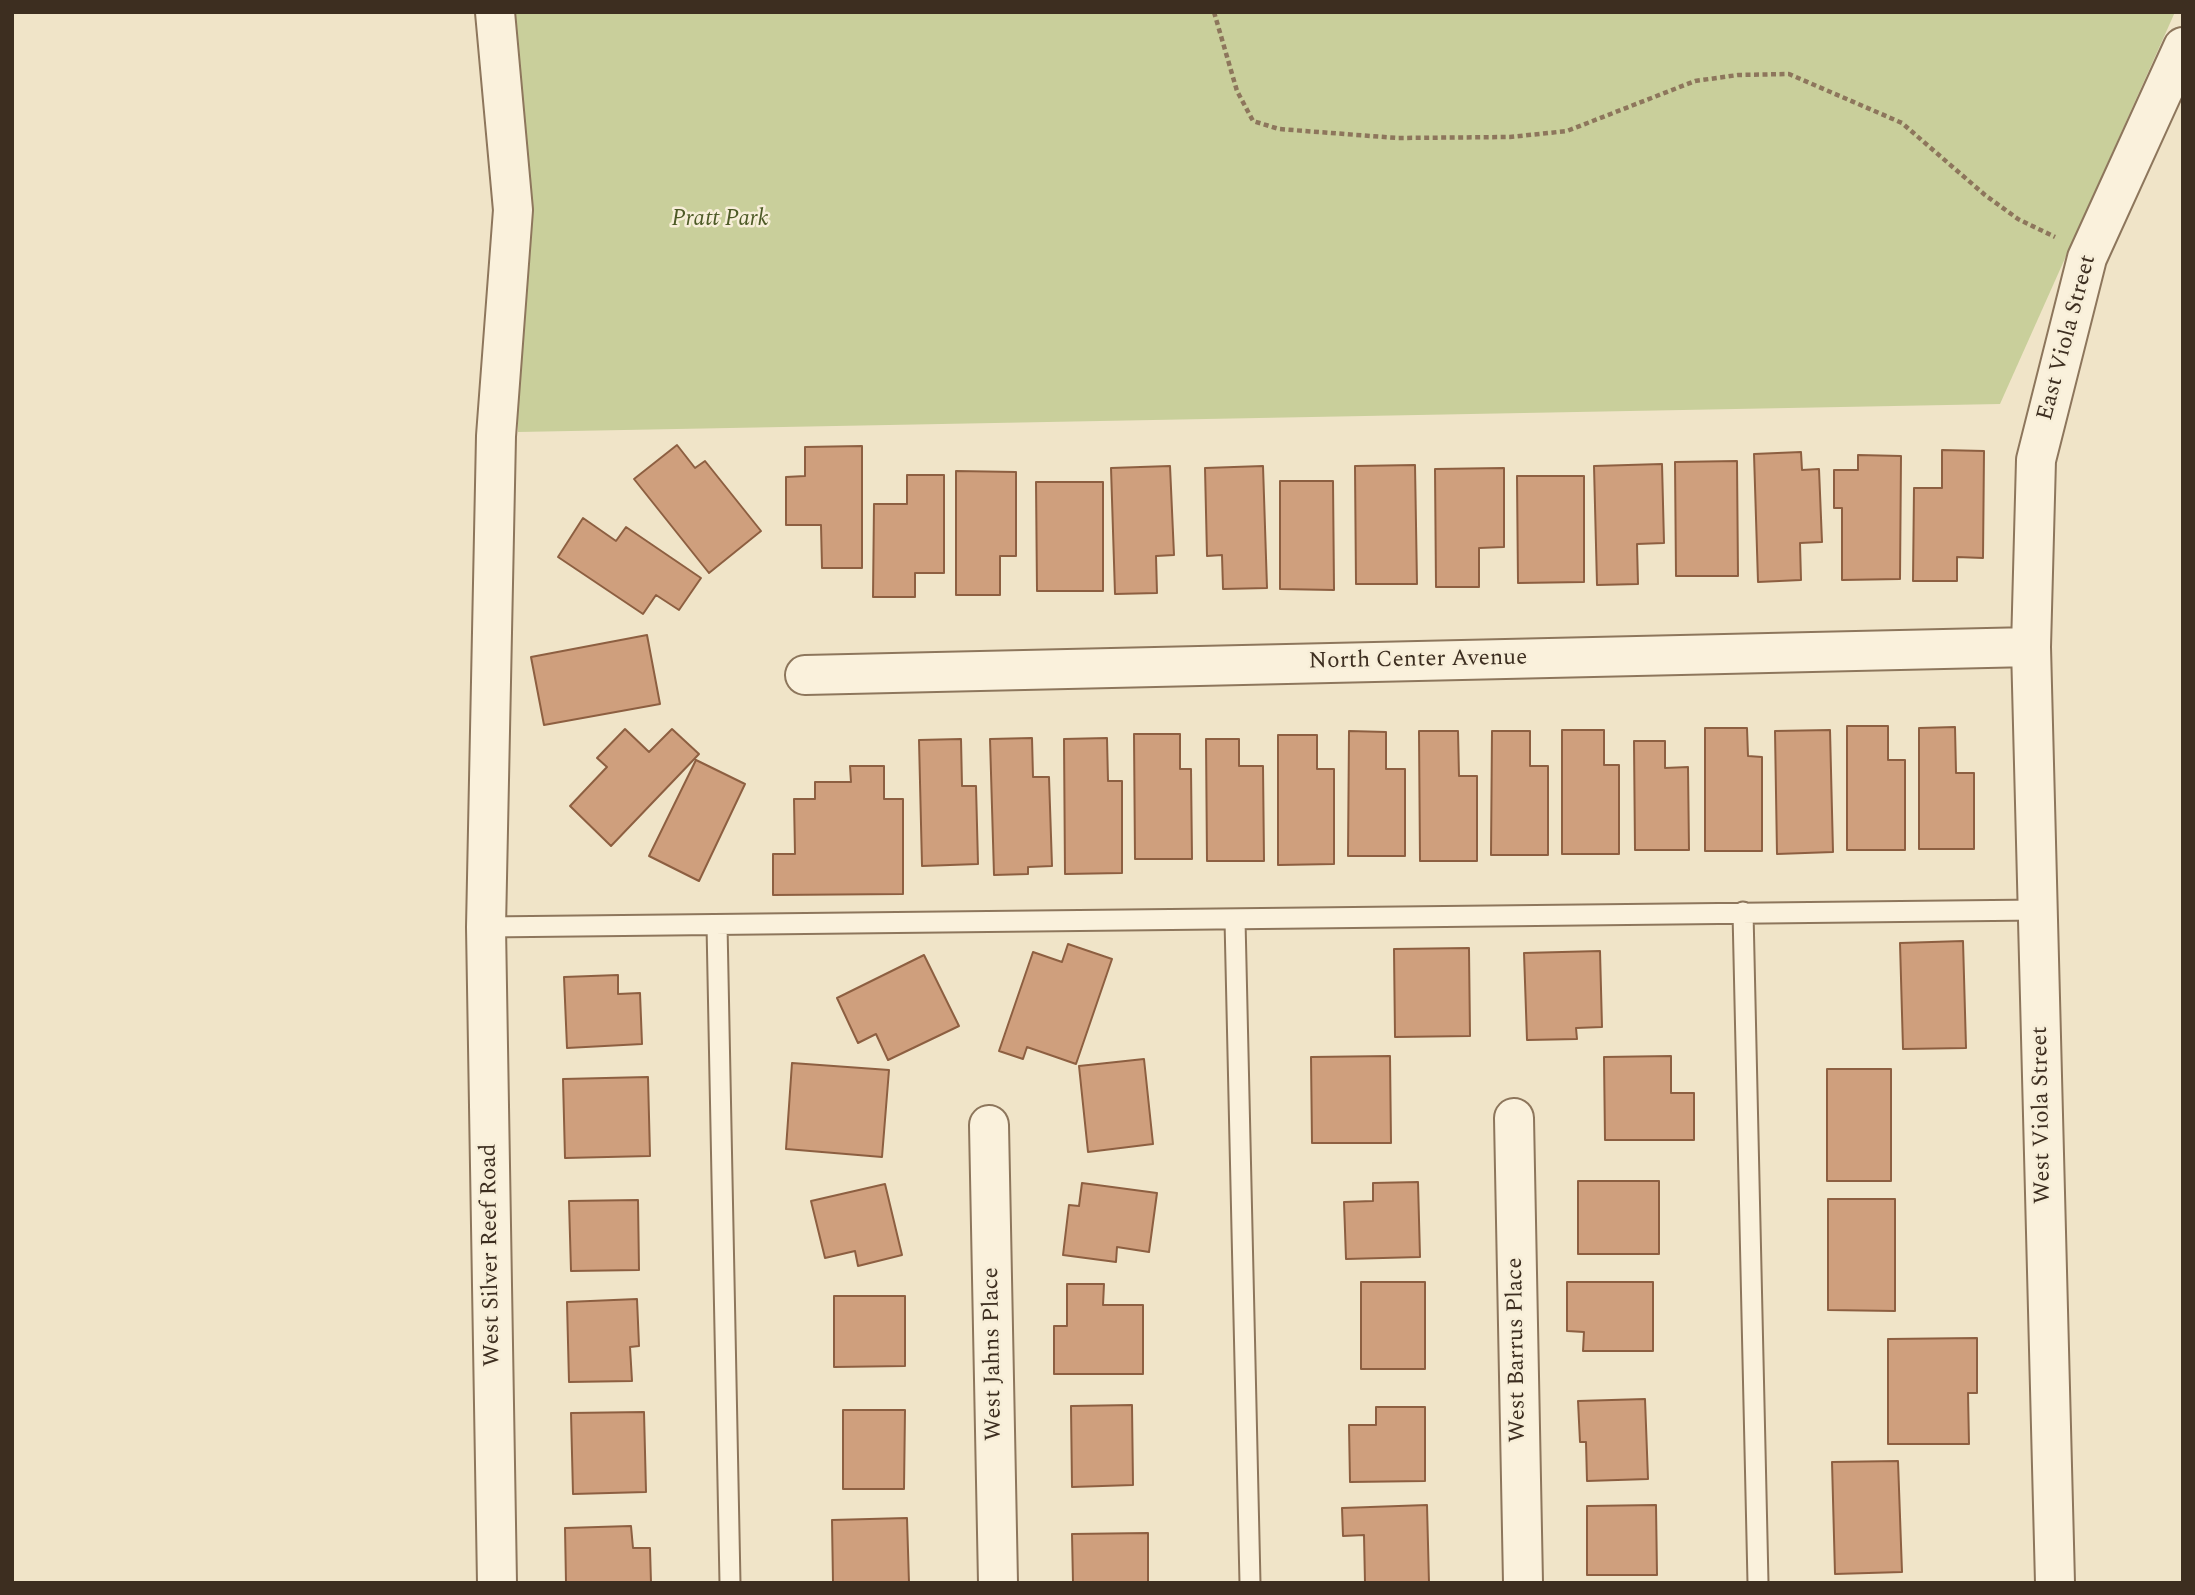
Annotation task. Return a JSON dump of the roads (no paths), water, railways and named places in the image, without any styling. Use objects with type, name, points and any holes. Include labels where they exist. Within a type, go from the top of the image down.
[{"type":"street","name":"West Silver Reef Road","points":[[495,12],[513,210],[496,436],[486,927],[497,1583]]},
{"type":"street","name":"East Viola Street","points":[[2031,647],[2036,460],[2092,247],[2183,47]]},
{"type":"street","name":"North Center Avenue","points":[[805,675],[2031,647]]},
{"type":"street","name":"West Viola Street","points":[[2031,647],[2055,1583]]},
{"type":"street","name":"West Barrus Place","points":[[1514,1118],[1523,1583]]},
{"type":"street","name":"West Jahns Place","points":[[989,1125],[998,1583]]},
{"type":"lane","points":[[486,927],[2038,910]]},
{"type":"lane","points":[[1743,912],[1758,1583]]},
{"type":"lane","points":[[1235,920],[1250,1583]]},
{"type":"lane","points":[[717,925],[730,1583]]},
{"type":"park label","name":"Pratt Park","points":[[720,220]]}]
